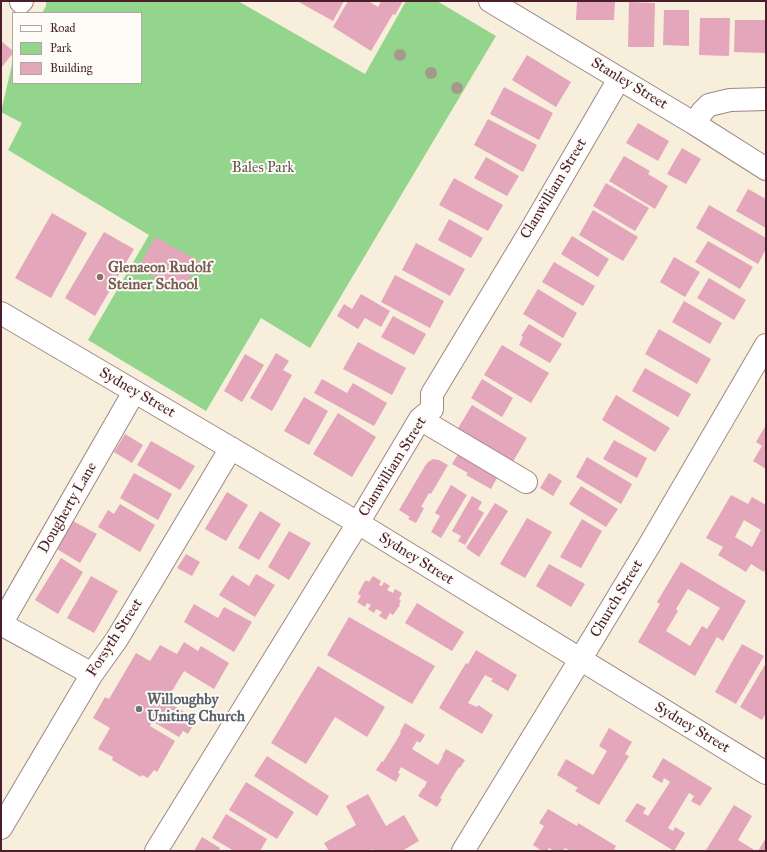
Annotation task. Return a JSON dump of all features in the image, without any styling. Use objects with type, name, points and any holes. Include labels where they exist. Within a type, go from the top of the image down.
[{"type":"street","name":"Stanley Street","points":[[490,1],[696,124],[766,168]]},
{"type":"street","name":"Clanwilliam Street","points":[[156,851],[358,523],[420,419],[432,409],[432,394],[619,79]]},
{"type":"street","points":[[696,124],[702,112],[709,105],[730,100],[766,99]]},
{"type":"street","name":"Sydney Street","points":[[1,313],[358,523],[766,773]]},
{"type":"street","name":"Church Street","points":[[463,851],[650,544],[766,345]]},
{"type":"street","name":"Dougherty Lane","points":[[1,624],[134,392]]},
{"type":"street","points":[[420,419],[526,482]]},
{"type":"street","name":"Forsyth Street","points":[[1,828],[92,674],[117,639],[231,448]]},
{"type":"street","points":[[1,624],[92,674]]},
{"type":"green space","name":"Bales Park","points":[[46,1],[238,1],[365,74],[406,1],[437,1],[496,36],[310,348],[261,318],[206,411],[88,340],[149,235],[8,150],[22,123],[1,112],[12,64],[12,84],[142,84],[142,12],[43,12],[46,6]]},
{"type":"building","points":[[297,1],[344,1],[333,21]]},
{"type":"building","points":[[348,1],[368,1],[378,7],[381,1],[403,1],[395,15],[393,14],[371,51],[333,27]]},
{"type":"building","points":[[577,1],[615,1],[614,20],[576,20]]},
{"type":"building","points":[[629,2],[655,3],[654,47],[628,47]]},
{"type":"building","points":[[664,10],[689,10],[689,46],[663,45]]},
{"type":"building","points":[[700,18],[730,18],[729,56],[699,55]]},
{"type":"building","points":[[735,20],[766,20],[765,53],[734,52]]},
{"type":"building","points":[[1,41],[12,50],[12,54],[1,68]]},
{"type":"building","points":[[527,55],[571,82],[556,107],[512,80]]},
{"type":"building","points":[[504,87],[553,113],[539,140],[490,114]]},
{"type":"building","points":[[488,119],[537,145],[523,172],[474,145]]},
{"type":"building","points":[[638,123],[669,141],[658,161],[626,143]]},
{"type":"building","points":[[682,148],[701,159],[686,184],[667,174]]},
{"type":"building","points":[[624,156],[650,171],[648,174],[668,186],[655,209],[609,181]]},
{"type":"building","points":[[486,157],[519,176],[507,196],[474,178]]},
{"type":"building","points":[[454,178],[503,205],[488,231],[439,205]]},
{"type":"building","points":[[606,183],[649,208],[635,231],[593,206]]},
{"type":"building","points":[[748,189],[766,199],[766,228],[736,211]]},
{"type":"building","points":[[709,205],[766,238],[766,249],[758,264],[696,228]]},
{"type":"building","points":[[593,210],[638,237],[623,261],[579,235]]},
{"type":"building","points":[[52,213],[87,233],[51,298],[15,278]]},
{"type":"building","points":[[449,219],[483,238],[471,258],[438,240]]},
{"type":"building","points":[[104,232],[134,249],[95,316],[65,298]]},
{"type":"building","points":[[572,236],[609,259],[598,277],[561,254]]},
{"type":"building","points":[[155,237],[199,261],[182,291],[138,268]]},
{"type":"building","points":[[708,241],[753,267],[740,289],[695,262]]},
{"type":"building","points":[[416,243],[465,269],[450,296],[402,270]]},
{"type":"building","points":[[674,257],[700,272],[685,297],[660,282]]},
{"type":"building","points":[[554,262],[595,286],[583,306],[542,282]]},
{"type":"building","points":[[395,275],[444,301],[430,328],[381,302]]},
{"type":"building","points":[[709,278],[746,300],[734,320],[697,298]]},
{"type":"building","points":[[538,289],[577,313],[563,338],[523,314]]},
{"type":"building","points":[[361,294],[390,311],[381,327],[365,318],[358,329],[337,316],[344,304],[352,309]]},
{"type":"building","points":[[684,301],[722,323],[710,344],[672,322]]},
{"type":"building","points":[[393,316],[426,334],[414,355],[381,337]]},
{"type":"building","points":[[529,324],[562,344],[550,363],[519,345],[523,337],[521,336]]},
{"type":"building","points":[[659,329],[711,359],[697,384],[645,354]]},
{"type":"building","points":[[358,342],[406,368],[392,395],[343,369]]},
{"type":"building","points":[[502,345],[549,373],[531,403],[484,375]]},
{"type":"building","points":[[276,353],[289,361],[283,370],[292,375],[272,411],[250,398]]},
{"type":"building","points":[[245,354],[264,365],[242,402],[224,391]]},
{"type":"building","points":[[645,368],[691,394],[678,417],[632,391]]},
{"type":"building","points":[[322,379],[347,393],[353,383],[387,403],[374,426],[314,393]]},
{"type":"building","points":[[482,379],[513,398],[502,417],[471,398]]},
{"type":"building","points":[[616,395],[670,428],[655,452],[602,420]]},
{"type":"building","points":[[304,397],[328,411],[309,445],[284,431]]},
{"type":"building","points":[[472,405],[527,438],[512,463],[457,430]]},
{"type":"building","points":[[338,413],[376,437],[352,477],[313,454]]},
{"type":"building","points":[[766,425],[766,469],[753,461],[762,446],[756,442]]},
{"type":"building","points":[[125,434],[143,445],[132,463],[114,452]]},
{"type":"building","points":[[614,440],[647,458],[637,478],[603,459]]},
{"type":"building","points":[[151,441],[195,466],[180,490],[137,465]]},
{"type":"building","points":[[460,451],[499,474],[491,489],[466,475],[468,473],[452,464]]},
{"type":"building","points":[[587,457],[632,484],[621,504],[576,477]]},
{"type":"building","points":[[433,459],[439,460],[448,465],[431,494],[429,493],[421,507],[424,508],[416,523],[408,519],[410,517],[399,510],[425,466]]},
{"type":"building","points":[[134,473],[172,494],[158,520],[120,498]]},
{"type":"building","points":[[549,473],[562,481],[553,496],[540,488]]},
{"type":"building","points":[[451,485],[467,495],[441,538],[431,532],[440,516],[435,513]]},
{"type":"building","points":[[581,486],[618,509],[606,527],[569,504]]},
{"type":"building","points":[[227,492],[248,505],[226,541],[205,529]]},
{"type":"building","points":[[731,495],[748,504],[752,497],[766,505],[766,568],[764,572],[751,564],[746,572],[718,555],[723,547],[706,538]],"holes":[[[744,520],[761,530],[752,547],[735,537]]]},
{"type":"building","points":[[472,496],[482,502],[478,509],[484,513],[465,545],[458,541],[461,536],[452,531]]},
{"type":"building","points":[[495,503],[508,511],[479,557],[466,548]]},
{"type":"building","points":[[120,504],[155,525],[140,552],[98,527],[108,510],[114,514]]},
{"type":"building","points":[[260,511],[281,524],[259,560],[238,548]]},
{"type":"building","points":[[527,518],[552,532],[525,578],[500,564]]},
{"type":"building","points":[[582,519],[602,531],[581,568],[560,557]]},
{"type":"building","points":[[73,521],[97,534],[80,563],[57,549]]},
{"type":"building","points":[[289,531],[311,543],[289,580],[268,567]]},
{"type":"building","points":[[186,554],[200,562],[192,576],[177,568]]},
{"type":"building","points":[[61,558],[83,572],[58,614],[35,600]]},
{"type":"building","points":[[681,562],[746,601],[723,641],[717,637],[695,676],[638,642],[660,604],[657,602]],"holes":[[[688,589],[720,608],[707,629],[702,626],[690,646],[666,631],[678,611],[676,609]]]},
{"type":"building","points":[[549,564],[585,584],[571,607],[536,586]]},
{"type":"building","points":[[256,574],[275,585],[255,617],[219,595],[232,575],[249,586]]},
{"type":"building","points":[[91,576],[118,591],[94,633],[67,618]]},
{"type":"building","points":[[373,576],[381,581],[379,585],[382,586],[384,582],[390,586],[387,590],[393,593],[395,589],[402,593],[399,599],[401,601],[399,604],[400,605],[393,615],[390,613],[386,620],[379,616],[382,612],[376,609],[374,613],[368,609],[371,605],[367,603],[365,607],[357,602],[361,596],[358,594],[363,584],[366,580],[369,582]]},
{"type":"building","points":[[417,603],[464,632],[452,651],[405,623]]},
{"type":"building","points":[[194,604],[218,618],[224,607],[252,622],[234,652],[184,622]]},
{"type":"building","points":[[349,617],[435,666],[412,704],[327,655]]},
{"type":"building","name":"Willoughby Uniting Church","points":[[184,642],[198,651],[201,646],[229,663],[214,689],[184,671],[166,701],[191,716],[188,721],[194,724],[188,734],[183,731],[179,737],[152,721],[150,726],[175,741],[157,772],[154,770],[148,778],[142,775],[141,777],[112,760],[113,757],[98,749],[110,728],[93,718],[105,697],[109,699],[136,653],[150,661],[160,645],[177,654]]},
{"type":"building","points":[[742,644],[764,656],[736,704],[715,692]]},
{"type":"building","points":[[476,650],[517,675],[508,691],[491,681],[493,679],[485,675],[468,703],[477,707],[478,705],[493,715],[482,734],[439,708],[466,663],[468,664]]},
{"type":"building","points":[[766,663],[766,713],[762,720],[740,707]]},
{"type":"building","points":[[318,666],[385,707],[367,737],[335,717],[306,764],[271,743]]},
{"type":"building","points":[[405,723],[425,735],[420,743],[417,741],[412,749],[438,765],[446,749],[465,760],[440,798],[442,799],[437,807],[418,796],[427,782],[401,767],[398,773],[400,774],[396,782],[376,770],[382,761],[383,762],[401,733],[400,732]]},
{"type":"building","points":[[609,728],[632,742],[625,754],[629,756],[599,805],[575,791],[578,788],[557,775],[566,759],[593,775],[607,751],[599,746]]},
{"type":"building","points":[[267,756],[329,796],[317,816],[254,776]]},
{"type":"building","points":[[663,758],[712,788],[700,806],[691,801],[694,796],[689,793],[668,828],[673,831],[675,827],[685,833],[674,851],[625,821],[637,803],[646,808],[643,813],[648,816],[670,782],[664,778],[662,783],[652,777]]},
{"type":"building","points":[[246,782],[294,812],[277,839],[229,810]]},
{"type":"building","points":[[368,794],[386,826],[404,815],[419,841],[402,851],[374,851],[373,849],[369,851],[329,851],[324,843],[356,825],[346,806]]},
{"type":"building","points":[[734,805],[752,816],[738,840],[756,851],[706,850]]},
{"type":"building","points":[[548,809],[577,826],[578,823],[616,846],[614,849],[618,851],[571,851],[565,848],[563,851],[554,851],[549,848],[547,851],[542,851],[533,845],[544,826],[539,823]]},
{"type":"building","points":[[226,814],[267,839],[260,851],[234,851],[212,838]]},
{"type":"building","points":[[202,837],[220,848],[219,851],[194,851]]},
{"type":"building","points":[[766,838],[766,851],[758,851]]},
{"type":"place","name":"Glenaeon Rudolf Steiner School","points":[[100,277]]},
{"type":"place","name":"Willoughby Uniting Church","points":[[139,709]]}]
